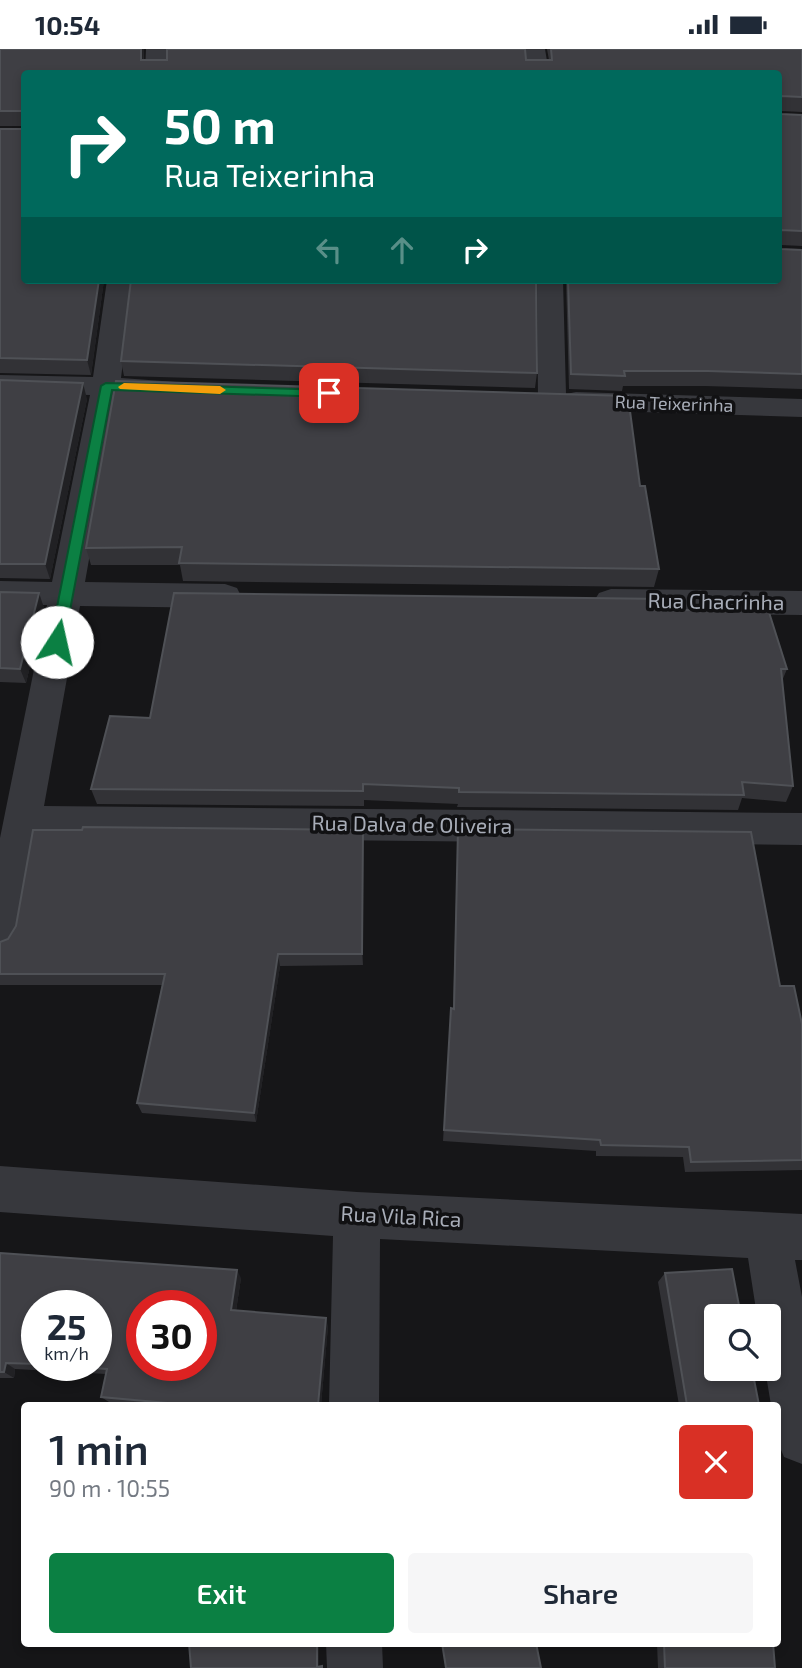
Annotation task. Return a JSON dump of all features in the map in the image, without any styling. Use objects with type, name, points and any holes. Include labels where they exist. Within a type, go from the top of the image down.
[{"type":"street","points":[[156,70],[158,49]]},
{"type":"street","points":[[534,49],[538,70]]},
{"type":"street","points":[[0,937],[106,386],[119,284]]},
{"type":"street","name":"Rua Teixerinha","points":[[550,284],[538,400],[802,408]]},
{"type":"street","points":[[0,384],[190,389]]},
{"type":"street","points":[[0,593],[260,596]]},
{"type":"street","name":"Rua Chacrinha","points":[[580,600],[802,603]]},
{"type":"street","name":"Rua Dalva de Oliveira","points":[[23,821],[802,829]]},
{"type":"street","name":"Rua Vila Rica","points":[[0,1189],[357,1215],[785,1237]]},
{"type":"street","points":[[354,1402],[357,1215]]},
{"type":"street","points":[[785,1237],[802,1439]]},
{"type":"street","points":[[354,1647],[355,1668]]},
{"type":"building","points":[[0,49],[141,49],[141,60],[167,60],[167,49],[525,49],[526,60],[552,60],[551,49],[802,49],[802,97],[782,96],[782,70],[21,70],[21,111],[0,111]]},
{"type":"building","points":[[782,114],[802,115],[802,231],[782,230]]},
{"type":"building","points":[[0,129],[21,129],[21,284],[98,284],[87,360],[0,358]]},
{"type":"building","points":[[782,249],[802,250],[802,374],[624,371],[625,376],[571,374],[568,284],[782,284]]},
{"type":"building","points":[[131,284],[536,284],[537,373],[121,361]]},
{"type":"building","points":[[0,380],[83,383],[45,564],[0,564]]},
{"type":"building","points":[[116,381],[628,396],[640,486],[645,486],[659,569],[179,563],[182,547],[86,548]]},
{"type":"building","points":[[0,592],[39,593],[20,669],[0,668]]},
{"type":"building","points":[[174,593],[664,599],[665,611],[767,606],[787,669],[781,669],[793,786],[742,782],[744,795],[459,792],[459,788],[363,784],[363,791],[91,789],[110,716],[150,718]]},
{"type":"building","points":[[83,827],[363,830],[362,954],[278,954],[254,1113],[137,1103],[165,974],[0,974],[0,942],[8,939],[16,926],[33,830],[82,830]]},
{"type":"building","points":[[458,829],[751,832],[780,986],[794,986],[802,1024],[802,1160],[691,1162],[689,1147],[601,1145],[600,1140],[444,1130],[451,1008],[454,1009]]},
{"type":"building","points":[[0,1253],[237,1270],[231,1310],[326,1318],[318,1402],[157,1402],[101,1397],[104,1381],[112,1381],[112,1290],[21,1290],[21,1363],[6,1363],[4,1372],[0,1372]]},
{"type":"building","points":[[732,1269],[739,1304],[704,1304],[704,1381],[754,1381],[758,1402],[686,1402],[665,1273]]},
{"type":"building","points":[[189,1647],[317,1647],[317,1667],[322,1666],[322,1668],[191,1668]]},
{"type":"building","points":[[443,1647],[537,1647],[541,1668],[446,1668]]},
{"type":"building","points":[[664,1647],[773,1647],[775,1668],[665,1668]]},
{"type":"slow traffic","points":[[124,387],[220,390]]},
{"type":"route","points":[[57,642],[106,386],[329,393]]}]
